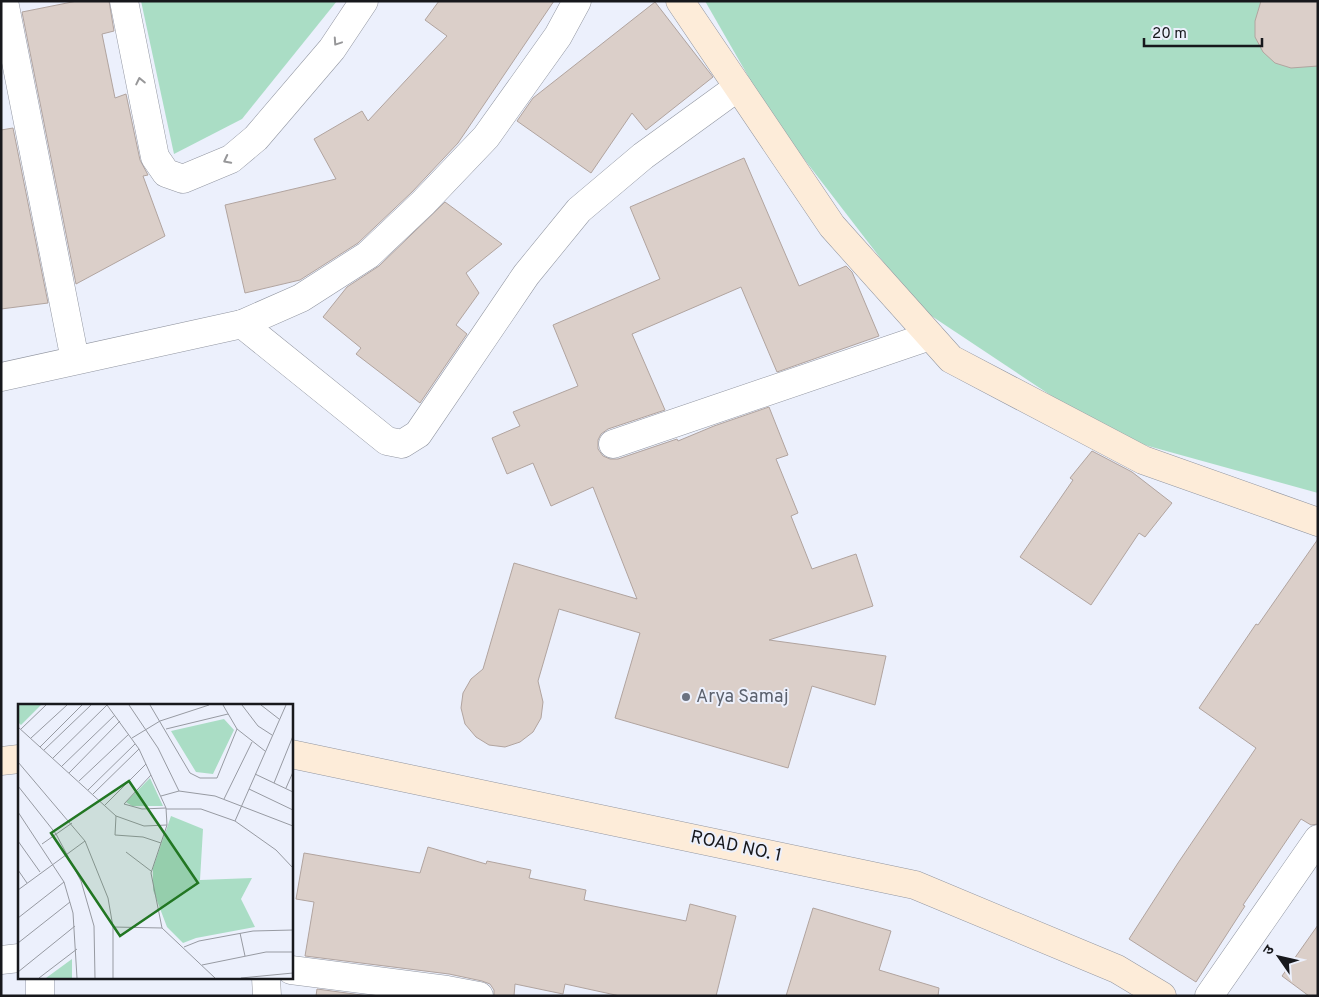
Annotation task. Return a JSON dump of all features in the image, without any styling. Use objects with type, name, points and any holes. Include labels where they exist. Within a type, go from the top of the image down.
[{"type":"street","points":[[4,1],[75,360]]},
{"type":"street","points":[[124,1],[155,157],[166,173],[183,179],[231,159],[256,138],[332,49],[364,1]]},
{"type":"street","points":[[1,377],[242,324],[301,298],[368,255],[423,203],[486,137],[558,36],[577,1]]},
{"type":"street","points":[[680,1],[832,226],[951,359],[1143,460],[1318,522]]},
{"type":"street","points":[[242,324],[387,441],[402,444],[418,434],[526,275],[579,210],[643,156],[738,86]]},
{"type":"street","points":[[613,444],[930,336]]},
{"type":"street","name":"ROAD NO. 1","points":[[292,754],[916,885],[1117,969],[1162,996]]},
{"type":"street","points":[[1,761],[18,759]]},
{"type":"street","points":[[1209,996],[1318,839]]},
{"type":"street","points":[[1,960],[18,958]]},
{"type":"street","points":[[292,970],[448,990],[478,996]]},
{"type":"street","points":[[40,980],[40,996]]},
{"type":"street","points":[[266,980],[267,996]]},
{"type":"green space","points":[[141,1],[337,1],[242,119],[174,154]]},
{"type":"green space","points":[[705,1],[1318,1],[1318,493],[1112,436],[918,307],[771,116]]},
{"type":"building","points":[[77,1],[109,1],[114,31],[102,34],[115,98],[126,94],[140,160],[148,175],[143,176],[165,236],[76,284],[22,12]]},
{"type":"building","points":[[439,1],[554,1],[458,143],[412,192],[358,243],[300,280],[245,293],[225,205],[336,179],[314,139],[362,111],[368,121],[447,36],[425,20]]},
{"type":"building","points":[[1261,1],[1318,1],[1318,66],[1291,68],[1275,63],[1263,52],[1255,37],[1255,21]]},
{"type":"building","points":[[655,2],[713,77],[646,130],[632,113],[591,173],[517,121],[533,98]]},
{"type":"building","points":[[13,128],[48,303],[1,309],[1,130]]},
{"type":"building","points":[[744,158],[799,286],[846,266],[852,272],[879,336],[777,372],[741,287],[632,334],[665,410],[608,429],[601,434],[598,440],[598,449],[603,456],[610,459],[618,459],[677,439],[678,441],[769,407],[788,455],[776,459],[798,513],[791,516],[812,569],[856,554],[873,606],[769,640],[886,656],[875,705],[812,686],[788,768],[615,718],[640,633],[559,609],[538,681],[543,702],[541,718],[533,732],[520,742],[505,747],[489,745],[476,737],[465,724],[461,708],[463,693],[471,679],[483,669],[514,563],[637,599],[593,487],[551,506],[533,463],[507,474],[492,438],[520,426],[513,412],[578,386],[553,325],[660,279],[630,207]]},
{"type":"building","points":[[445,202],[502,244],[466,273],[479,293],[456,325],[467,334],[420,403],[356,354],[361,348],[323,317],[347,287],[379,266]]},
{"type":"building","points":[[1092,451],[1132,472],[1172,503],[1145,537],[1139,533],[1091,605],[1020,557],[1073,480],[1070,478]]},
{"type":"building","points":[[1318,539],[1318,824],[1311,825],[1301,819],[1243,905],[1245,906],[1196,982],[1129,939],[1256,748],[1199,708],[1256,624],[1258,625]]},
{"type":"building","points":[[428,847],[486,864],[487,861],[531,870],[529,878],[586,890],[584,900],[686,921],[690,904],[736,916],[716,996],[620,996],[565,984],[563,994],[515,984],[514,996],[494,996],[494,990],[490,984],[449,974],[305,956],[314,902],[296,899],[304,853],[420,873]]},
{"type":"building","points":[[813,908],[891,931],[879,970],[939,988],[938,996],[786,996]]},
{"type":"building","points":[[1318,925],[1318,996],[1309,996],[1282,976]]},
{"type":"building","points":[[317,989],[369,996],[316,996]]},
{"type":"place","name":"Arya Samaj","points":[[686,697]]}]
